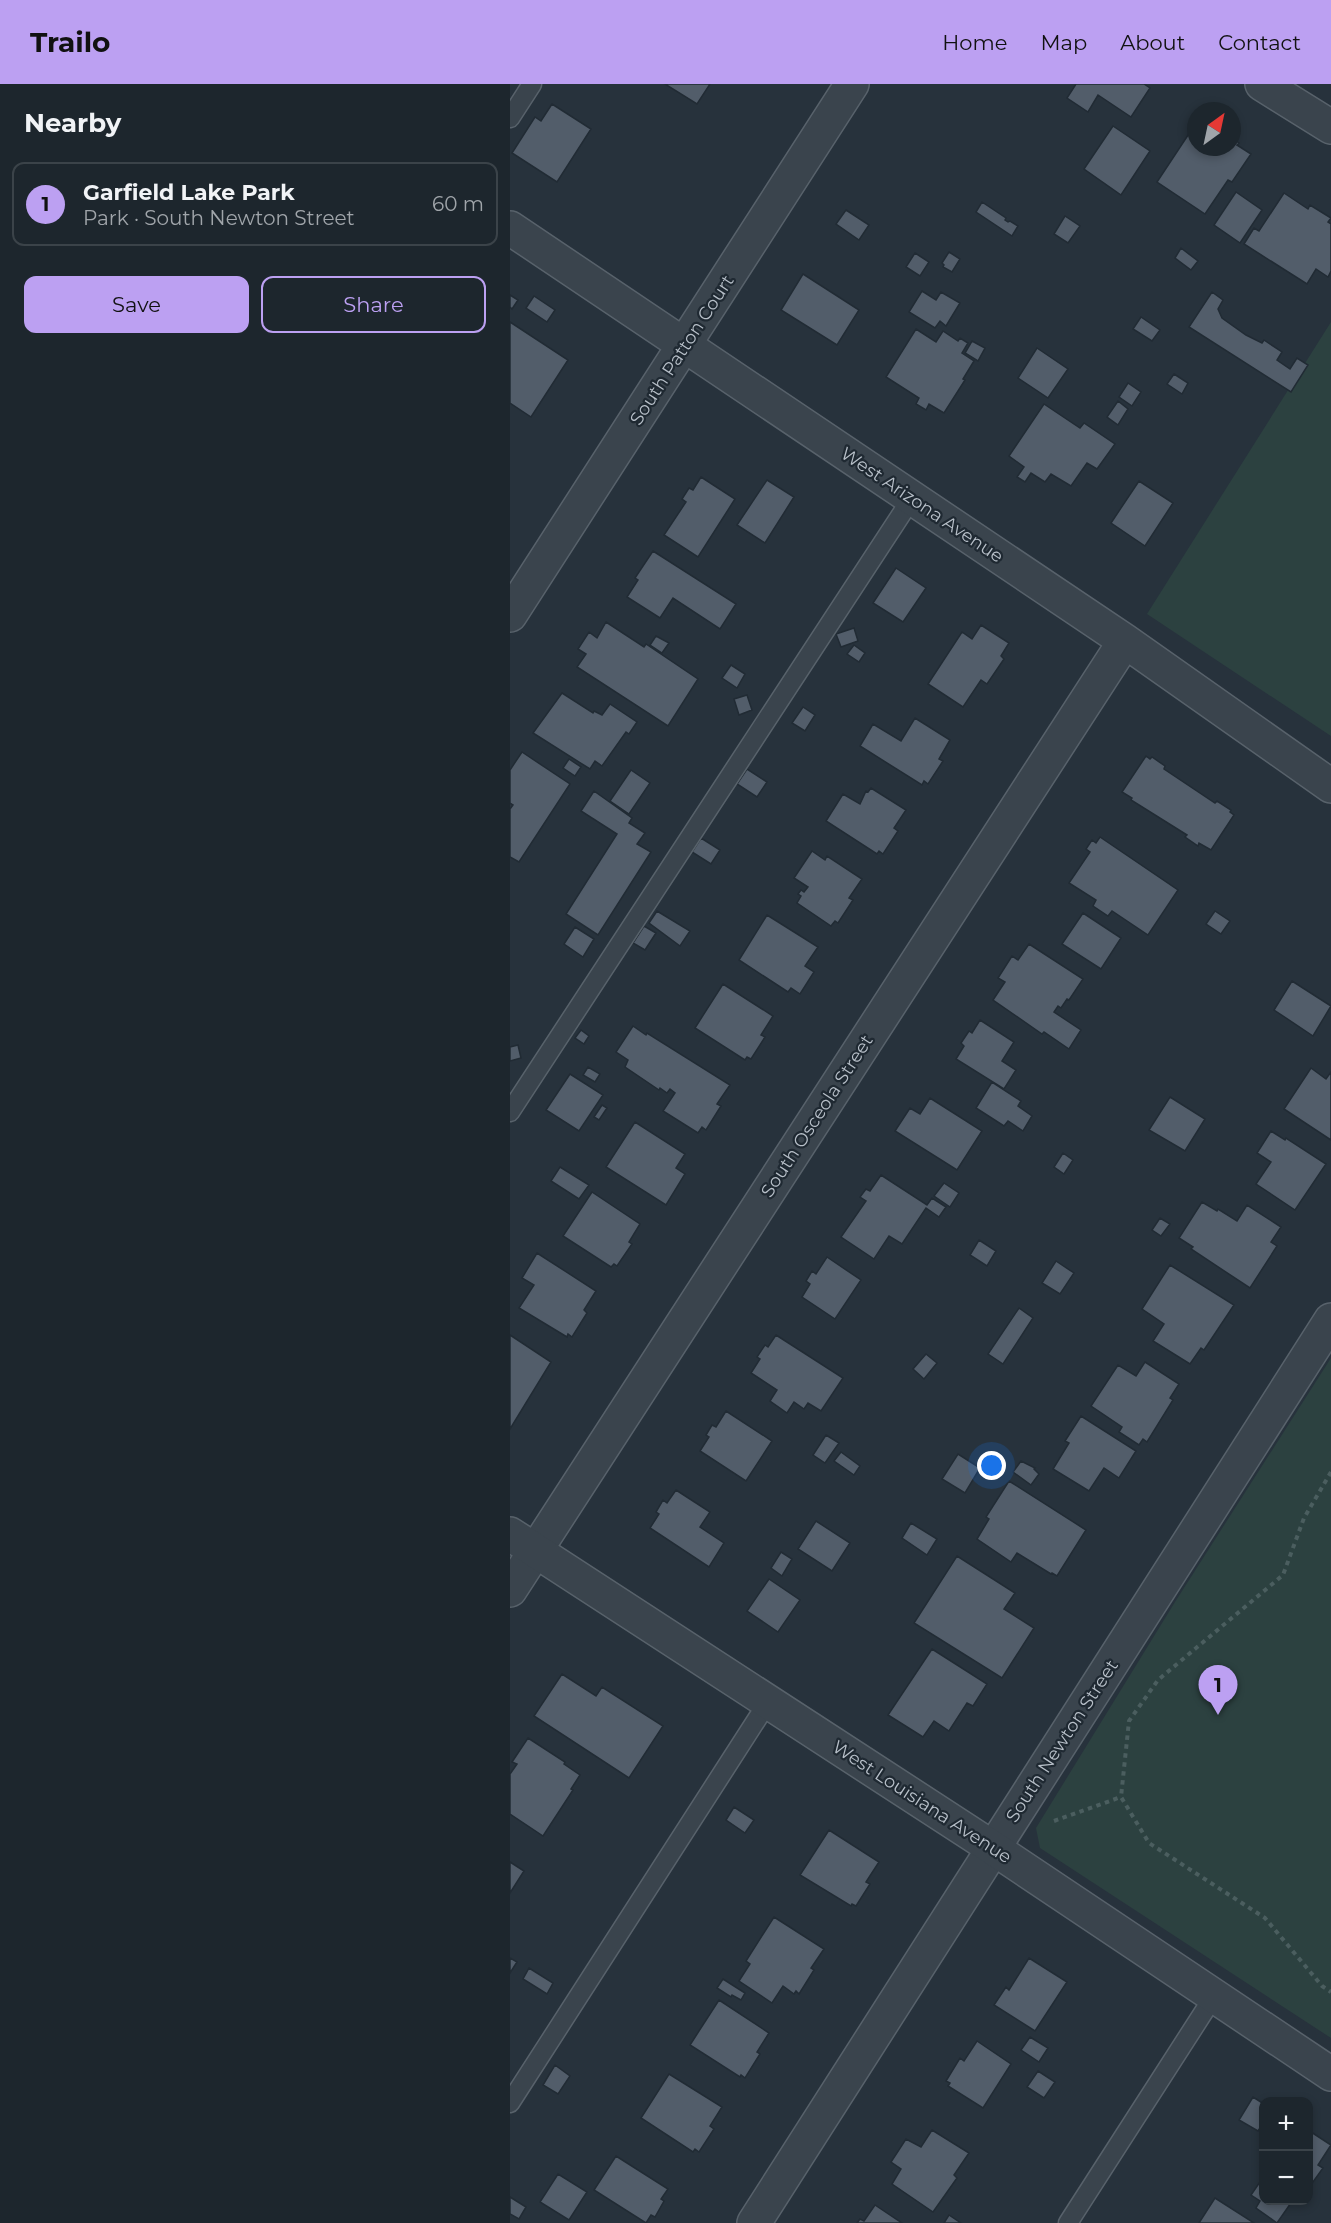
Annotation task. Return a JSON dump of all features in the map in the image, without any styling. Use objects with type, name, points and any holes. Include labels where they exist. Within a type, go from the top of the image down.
[{"type":"street","name":"South Patton Court","points":[[510,615],[852,84]]},
{"type":"street","points":[[1262,84],[1331,128]]},
{"type":"street","name":"West Arizona Avenue","points":[[510,228],[1125,641],[1331,786]]},
{"type":"street","name":"South Osceola Street","points":[[510,1590],[522,1542],[1125,641]]},
{"type":"street","name":"South Newton Street","points":[[754,2223],[1331,1320]]},
{"type":"street","name":"West Louisiana Avenue","points":[[522,1542],[993,1848],[1331,2074]]},
{"type":"lane","points":[[510,118],[532,84]]},
{"type":"lane","points":[[510,1112],[912,498]]},
{"type":"lane","points":[[510,2103],[768,1702]]},
{"type":"lane","points":[[1068,2223],[1214,1996]]},
{"type":"path","points":[[1331,1472],[1304,1518],[1282,1575],[1158,1680],[1129,1721],[1121,1797],[1149,1844],[1264,1918],[1322,1986],[1331,1992]]},
{"type":"path","points":[[1014,1815],[1036,1828],[1121,1797]]},
{"type":"green space","points":[[1331,322],[1331,736],[1147,614]]},
{"type":"green space","points":[[1331,1358],[1331,2038],[1040,1848],[1036,1828],[1175,1602]]},
{"type":"building","points":[[665,84],[710,84],[697,104]]},
{"type":"building","points":[[1076,84],[1144,84],[1150,88],[1131,117],[1098,95],[1088,112],[1067,98]]},
{"type":"building","points":[[552,104],[591,129],[557,182],[512,153],[535,117],[541,121]]},
{"type":"building","points":[[1113,126],[1150,151],[1121,195],[1084,169]]},
{"type":"building","points":[[1187,137],[1187,156],[1241,156],[1241,148],[1251,154],[1232,182],[1228,180],[1205,214],[1157,182]]},
{"type":"building","points":[[1236,192],[1262,210],[1240,243],[1214,225]]},
{"type":"building","points":[[1284,193],[1308,209],[1310,205],[1331,218],[1328,222],[1331,224],[1331,271],[1328,277],[1316,269],[1307,284],[1244,244],[1254,228],[1259,231]]},
{"type":"building","points":[[982,202],[1006,218],[1008,222],[1018,226],[1012,236],[976,212]]},
{"type":"building","points":[[846,210],[869,225],[859,240],[836,224]]},
{"type":"building","points":[[1065,216],[1080,226],[1068,243],[1054,234]]},
{"type":"building","points":[[1181,248],[1198,261],[1191,270],[1175,258]]},
{"type":"building","points":[[949,252],[960,259],[952,272],[943,267],[942,263]]},
{"type":"building","points":[[915,253],[929,262],[920,276],[906,267]]},
{"type":"building","points":[[803,274],[859,310],[837,345],[781,310]]},
{"type":"building","points":[[922,291],[936,300],[941,292],[960,303],[946,326],[940,321],[935,328],[909,312]]},
{"type":"building","points":[[1212,292],[1223,300],[1218,309],[1222,318],[1246,335],[1262,343],[1264,340],[1282,352],[1277,360],[1290,369],[1297,358],[1308,365],[1291,392],[1189,327]]},
{"type":"building","points":[[510,295],[518,300],[512,309],[510,307]]},
{"type":"building","points":[[534,296],[555,310],[547,322],[526,308]]},
{"type":"building","points":[[1141,317],[1160,330],[1152,341],[1133,329]]},
{"type":"building","points":[[510,322],[568,360],[531,417],[510,403]]},
{"type":"building","points":[[916,329],[936,342],[943,331],[958,341],[960,338],[968,343],[962,353],[974,361],[944,413],[929,404],[926,410],[916,404],[919,398],[886,377]]},
{"type":"building","points":[[972,341],[985,348],[978,361],[965,353]]},
{"type":"building","points":[[1037,348],[1068,369],[1048,398],[1018,378]]},
{"type":"building","points":[[1174,374],[1188,383],[1182,394],[1167,384]]},
{"type":"building","points":[[1128,383],[1141,392],[1132,406],[1119,397]]},
{"type":"building","points":[[1118,401],[1128,409],[1118,425],[1107,417]]},
{"type":"building","points":[[1044,404],[1080,428],[1084,423],[1115,444],[1097,469],[1087,463],[1071,486],[1051,474],[1045,482],[1031,473],[1025,482],[1017,477],[1024,467],[1009,456]]},
{"type":"building","points":[[701,477],[735,499],[698,557],[664,535],[686,502],[682,499],[689,488],[693,490]]},
{"type":"building","points":[[767,480],[794,497],[765,543],[737,525]]},
{"type":"building","points":[[1139,481],[1173,503],[1145,546],[1111,523]]},
{"type":"building","points":[[653,551],[736,604],[720,629],[673,598],[660,618],[627,597],[638,580],[635,578]]},
{"type":"building","points":[[896,568],[926,588],[903,622],[873,603]]},
{"type":"building","points":[[606,622],[644,647],[646,644],[698,679],[668,726],[577,667],[586,654],[578,649],[589,632],[597,638]]},
{"type":"building","points":[[981,625],[1009,643],[1001,656],[1004,659],[987,684],[981,680],[963,707],[928,684],[962,632],[972,639]]},
{"type":"building","points":[[854,628],[858,641],[841,647],[836,634]]},
{"type":"building","points":[[656,636],[669,643],[662,653],[650,645]]},
{"type":"building","points":[[854,645],[865,653],[859,662],[847,654]]},
{"type":"building","points":[[731,665],[745,674],[737,688],[722,678]]},
{"type":"building","points":[[562,693],[593,713],[594,711],[602,715],[610,704],[637,722],[629,734],[626,732],[602,766],[595,761],[590,769],[533,733]]},
{"type":"building","points":[[747,695],[752,710],[739,715],[734,699]]},
{"type":"building","points":[[803,707],[815,715],[805,731],[792,723]]},
{"type":"building","points":[[915,718],[950,740],[939,759],[943,761],[928,784],[924,781],[922,785],[860,746],[873,724],[901,741]]},
{"type":"building","points":[[522,752],[570,784],[519,862],[510,857],[510,809],[513,805],[510,803],[510,770]]},
{"type":"building","points":[[1146,756],[1150,759],[1152,757],[1165,766],[1164,769],[1215,803],[1217,801],[1231,810],[1230,812],[1234,815],[1211,850],[1199,843],[1198,846],[1185,837],[1187,835],[1122,792]]},
{"type":"building","points":[[569,759],[581,767],[575,776],[563,768]]},
{"type":"building","points":[[747,769],[767,782],[757,797],[737,784]]},
{"type":"building","points":[[631,770],[650,783],[629,814],[610,801]]},
{"type":"building","points":[[871,788],[906,810],[894,828],[898,831],[883,854],[879,851],[877,854],[826,821],[843,794],[860,804],[866,791],[868,792]]},
{"type":"building","points":[[594,791],[632,818],[629,823],[645,833],[637,844],[651,852],[598,935],[566,914],[617,834],[581,811]]},
{"type":"building","points":[[1100,837],[1178,890],[1148,935],[1112,911],[1108,916],[1093,906],[1096,900],[1069,883],[1090,852],[1086,849],[1092,840],[1096,843]]},
{"type":"building","points":[[701,838],[720,850],[711,864],[692,852]]},
{"type":"building","points":[[812,851],[825,860],[827,856],[862,879],[849,898],[853,900],[838,923],[835,921],[831,926],[797,903],[801,896],[798,894],[801,890],[804,892],[808,887],[794,878]]},
{"type":"building","points":[[657,911],[690,931],[680,946],[649,923]]},
{"type":"building","points":[[1215,911],[1230,921],[1221,934],[1206,924]]},
{"type":"building","points":[[1083,913],[1121,938],[1101,969],[1062,944]]},
{"type":"building","points":[[767,915],[818,947],[805,966],[814,972],[800,994],[791,988],[788,992],[739,960]]},
{"type":"building","points":[[644,926],[656,933],[645,950],[633,943]]},
{"type":"building","points":[[575,927],[594,939],[583,957],[564,944]]},
{"type":"building","points":[[1029,944],[1083,979],[1069,1000],[1067,999],[1061,1008],[1058,1006],[1054,1012],[1081,1030],[1069,1049],[1044,1032],[1042,1034],[993,1000],[1005,982],[998,978],[1012,956],[1018,960]]},
{"type":"building","points":[[1292,981],[1331,1006],[1313,1036],[1274,1010]]},
{"type":"building","points":[[723,984],[773,1016],[761,1035],[765,1037],[751,1059],[747,1057],[745,1060],[695,1028]]},
{"type":"building","points":[[980,1020],[1014,1042],[1002,1061],[1016,1070],[1004,1089],[956,1059],[964,1046],[961,1043],[969,1031],[972,1033]]},
{"type":"building","points":[[633,1026],[730,1085],[717,1104],[721,1106],[706,1130],[702,1127],[698,1133],[663,1111],[675,1093],[670,1089],[667,1093],[660,1088],[659,1090],[625,1067],[628,1060],[616,1052]]},
{"type":"building","points":[[581,1030],[589,1036],[584,1044],[575,1038]]},
{"type":"building","points":[[518,1045],[521,1058],[510,1061],[510,1047]]},
{"type":"building","points":[[588,1067],[600,1074],[595,1082],[583,1075]]},
{"type":"building","points":[[1311,1068],[1326,1079],[1331,1072],[1331,1140],[1284,1109]]},
{"type":"building","points":[[570,1074],[603,1095],[579,1131],[546,1110]]},
{"type":"building","points":[[992,1082],[1021,1101],[1018,1106],[1032,1116],[1023,1131],[1008,1121],[1004,1126],[976,1108]]},
{"type":"building","points":[[1170,1097],[1205,1119],[1185,1151],[1149,1130]]},
{"type":"building","points":[[930,1098],[982,1131],[957,1170],[895,1131],[910,1108],[920,1114]]},
{"type":"building","points":[[602,1105],[607,1108],[599,1120],[594,1117]]},
{"type":"building","points":[[635,1122],[685,1154],[676,1168],[685,1174],[666,1205],[606,1167]]},
{"type":"building","points":[[1271,1131],[1326,1164],[1295,1210],[1256,1184],[1271,1162],[1257,1153]]},
{"type":"building","points":[[1063,1153],[1073,1160],[1064,1174],[1054,1167]]},
{"type":"building","points":[[560,1167],[589,1185],[579,1199],[551,1181]]},
{"type":"building","points":[[881,1175],[927,1205],[932,1198],[946,1207],[939,1217],[926,1208],[902,1244],[889,1236],[874,1259],[841,1237],[866,1201],[860,1197],[866,1189],[870,1191]]},
{"type":"building","points":[[944,1183],[959,1193],[950,1207],[934,1196]]},
{"type":"building","points":[[592,1192],[640,1224],[629,1242],[632,1244],[617,1266],[614,1264],[611,1267],[563,1236]]},
{"type":"building","points":[[1202,1202],[1237,1221],[1247,1205],[1281,1227],[1271,1242],[1277,1246],[1250,1288],[1191,1249],[1193,1247],[1179,1238]]},
{"type":"building","points":[[1160,1218],[1170,1224],[1161,1236],[1152,1230]]},
{"type":"building","points":[[979,1240],[996,1251],[987,1266],[970,1255]]},
{"type":"building","points":[[537,1253],[596,1291],[584,1310],[587,1313],[572,1337],[568,1334],[567,1337],[519,1308],[534,1285],[522,1278]]},
{"type":"building","points":[[827,1257],[861,1280],[835,1319],[802,1297],[810,1284],[806,1281],[812,1271],[816,1274]]},
{"type":"building","points":[[1056,1261],[1074,1273],[1060,1294],[1042,1283]]},
{"type":"building","points":[[1170,1265],[1234,1305],[1204,1350],[1201,1348],[1190,1364],[1153,1341],[1164,1324],[1142,1309]]},
{"type":"building","points":[[1019,1308],[1033,1318],[1003,1364],[988,1354]]},
{"type":"building","points":[[510,1335],[551,1362],[510,1429]]},
{"type":"building","points":[[776,1335],[843,1378],[821,1411],[808,1403],[804,1409],[794,1402],[787,1413],[770,1401],[777,1390],[751,1373],[760,1359],[757,1357]]},
{"type":"building","points":[[926,1354],[937,1363],[924,1379],[913,1369]]},
{"type":"building","points":[[1145,1362],[1179,1384],[1170,1398],[1173,1400],[1147,1442],[1143,1439],[1139,1445],[1119,1432],[1122,1427],[1091,1406],[1118,1365],[1136,1376]]},
{"type":"building","points":[[726,1411],[772,1441],[746,1481],[700,1451],[709,1437],[706,1435],[712,1425],[716,1427]]},
{"type":"building","points":[[1081,1416],[1136,1451],[1119,1478],[1104,1468],[1089,1491],[1053,1469],[1069,1443],[1065,1441]]},
{"type":"building","points":[[826,1435],[839,1443],[825,1463],[813,1455]]},
{"type":"building","points":[[841,1452],[860,1466],[854,1475],[834,1461]]},
{"type":"building","points":[[958,1454],[980,1468],[965,1493],[942,1479]]},
{"type":"building","points":[[1021,1461],[1035,1468],[1039,1474],[1031,1485],[1013,1472]]},
{"type":"building","points":[[1009,1481],[1086,1530],[1057,1576],[1017,1553],[1011,1562],[977,1539],[989,1519],[986,1517]]},
{"type":"building","points":[[676,1490],[710,1512],[700,1527],[724,1543],[709,1567],[650,1528],[659,1514],[656,1512],[663,1500],[667,1503]]},
{"type":"building","points":[[816,1521],[850,1543],[832,1571],[798,1549]]},
{"type":"building","points":[[911,1523],[937,1539],[927,1555],[902,1538]]},
{"type":"building","points":[[781,1552],[792,1559],[782,1576],[771,1568]]},
{"type":"building","points":[[957,1556],[1015,1593],[1004,1609],[1034,1628],[1002,1678],[914,1623]]},
{"type":"building","points":[[769,1579],[800,1600],[778,1632],[747,1611]]},
{"type":"building","points":[[932,1649],[987,1684],[973,1706],[967,1703],[949,1731],[934,1721],[923,1737],[888,1715]]},
{"type":"building","points":[[562,1674],[596,1696],[602,1687],[663,1726],[629,1778],[534,1716]]},
{"type":"building","points":[[528,1738],[565,1762],[564,1764],[580,1775],[543,1836],[510,1814],[510,1774],[517,1764],[512,1762]]},
{"type":"building","points":[[734,1807],[754,1820],[745,1833],[726,1820]]},
{"type":"building","points":[[829,1830],[879,1862],[866,1882],[870,1884],[856,1906],[852,1904],[851,1906],[800,1875]]},
{"type":"building","points":[[510,1862],[524,1871],[510,1893]]},
{"type":"building","points":[[774,1917],[824,1949],[811,1968],[814,1970],[799,1994],[796,1991],[794,1994],[783,1986],[772,2003],[739,1981],[750,1964],[746,1961]]},
{"type":"building","points":[[510,1958],[517,1962],[510,1973]]},
{"type":"building","points":[[1029,1958],[1067,1982],[1035,2031],[994,2005],[1006,1987],[1009,1990]]},
{"type":"building","points":[[529,1968],[553,1983],[547,1994],[523,1979]]},
{"type":"building","points":[[723,1979],[745,1993],[741,2000],[717,1988]]},
{"type":"building","points":[[719,2000],[769,2033],[757,2052],[760,2054],[745,2078],[690,2045]]},
{"type":"building","points":[[1030,2037],[1048,2048],[1039,2062],[1021,2050]]},
{"type":"building","points":[[977,2041],[1011,2064],[983,2108],[948,2086],[950,2083],[946,2081],[960,2058],[964,2061]]},
{"type":"building","points":[[555,2065],[570,2076],[558,2094],[543,2085]]},
{"type":"building","points":[[1038,2071],[1055,2082],[1044,2098],[1027,2087]]},
{"type":"building","points":[[669,2074],[722,2107],[710,2126],[714,2129],[699,2152],[695,2149],[693,2152],[641,2118]]},
{"type":"building","points":[[1253,2097],[1259,2101],[1258,2131],[1239,2120]]},
{"type":"building","points":[[932,2130],[969,2153],[954,2175],[957,2178],[933,2212],[892,2184],[901,2169],[891,2162],[906,2139],[921,2147]]},
{"type":"building","points":[[1313,2133],[1331,2145],[1318,2165],[1323,2168],[1313,2182]]},
{"type":"building","points":[[616,2156],[668,2189],[661,2199],[664,2201],[655,2217],[651,2215],[646,2223],[594,2190]]},
{"type":"building","points":[[558,2174],[587,2192],[569,2220],[540,2202]]},
{"type":"building","points":[[1259,2183],[1259,2200],[1251,2195]]},
{"type":"building","points":[[510,2197],[526,2207],[519,2219],[510,2214]]},
{"type":"building","points":[[1215,2198],[1254,2223],[1199,2223]]},
{"type":"building","points":[[1259,2203],[1259,2205],[1290,2205],[1277,2223],[1256,2208]]},
{"type":"building","points":[[875,2205],[902,2223],[857,2223],[860,2219],[864,2221]]},
{"type":"building","points":[[949,2215],[961,2223],[944,2223]]},
{"type":"place","name":"Garfield Lake Park","points":[[1218,1715]]}]
